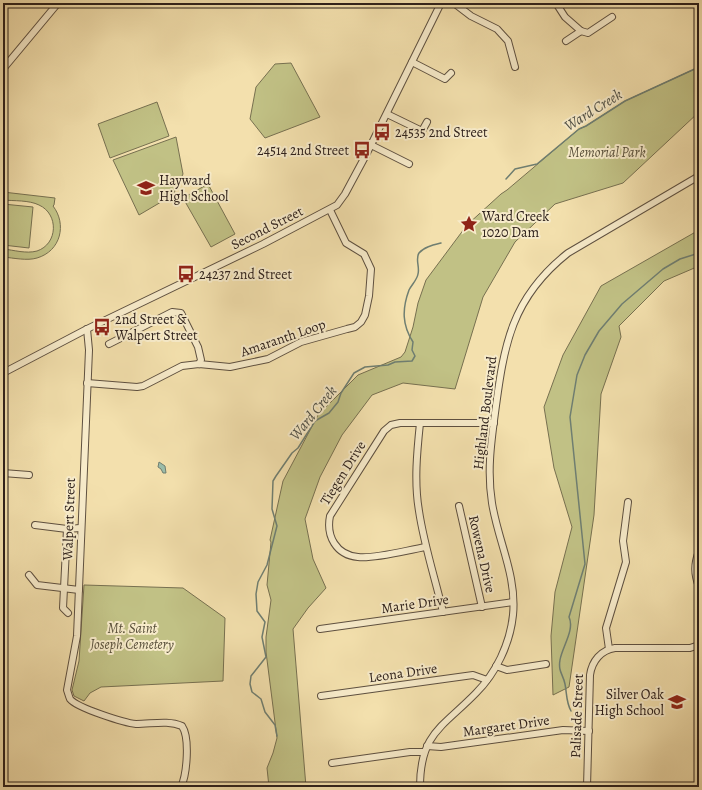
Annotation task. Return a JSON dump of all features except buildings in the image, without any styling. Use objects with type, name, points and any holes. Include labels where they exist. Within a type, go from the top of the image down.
[{"type":"street","points":[[3,69],[58,3]]},
{"type":"street","name":"Second Street","points":[[3,373],[87,329],[330,210],[336,205],[345,194],[371,145],[442,3]]},
{"type":"street","points":[[454,3],[471,16],[497,29],[508,41],[515,67]]},
{"type":"street","points":[[556,3],[565,17],[581,31],[588,33],[612,18]]},
{"type":"street","points":[[566,41],[581,31]]},
{"type":"street","points":[[412,62],[445,78],[451,73]]},
{"type":"street","points":[[387,114],[422,131],[427,122]]},
{"type":"street","points":[[371,145],[409,164]]},
{"type":"street","name":"Highland Boulevard","points":[[420,787],[420,768],[425,749],[439,726],[476,693],[487,680],[496,666],[508,638],[513,602],[511,577],[490,490],[489,461],[502,365],[509,335],[521,307],[537,283],[552,266],[579,246],[699,176]]},
{"type":"street","name":"Amaranth Loop","points":[[87,383],[143,386],[182,366],[199,364],[230,367],[248,364],[268,358],[301,342],[355,327],[365,316],[369,296],[370,269],[364,254],[346,242],[330,210]]},
{"type":"street","points":[[109,344],[172,312],[177,312],[181,313],[198,347],[201,360],[199,364]]},
{"type":"street","name":"Walpert Street","points":[[87,329],[89,350],[80,528],[79,590],[76,646],[68,690],[70,699],[77,705],[123,722],[136,724],[174,723],[182,726],[185,734],[186,772],[181,787]]},
{"type":"street","name":"Tiegen Drive","points":[[426,547],[363,557],[354,556],[344,552],[336,546],[331,538],[329,529],[332,512],[388,426],[397,423],[494,423]]},
{"type":"street","points":[[420,423],[416,448],[418,510],[443,612]]},
{"type":"street","points":[[3,473],[30,475]]},
{"type":"street","points":[[628,502],[623,542],[626,562],[606,628],[610,649],[690,648],[699,645]]},
{"type":"street","name":"Rowena Drive","points":[[459,506],[482,607]]},
{"type":"street","points":[[35,525],[67,529],[80,528]]},
{"type":"street","points":[[67,529],[63,608],[68,613]]},
{"type":"street","points":[[699,551],[695,561],[695,577],[699,587]]},
{"type":"street","points":[[29,575],[37,585],[79,590]]},
{"type":"street","name":"Marie Drive","points":[[320,629],[513,602]]},
{"type":"street","name":"Palisade Street","points":[[587,787],[591,670],[596,659],[610,649]]},
{"type":"street","points":[[496,666],[507,670],[546,664]]},
{"type":"street","name":"Leona Drive","points":[[321,696],[473,675],[487,680]]},
{"type":"street","name":"Margaret Drive","points":[[332,763],[563,730],[589,731]]},
{"type":"green space","points":[[291,63],[320,117],[265,138],[250,119],[256,87],[275,64]]},
{"type":"green space","name":"Memorial Park","points":[[699,67],[699,112],[623,183],[555,204],[515,242],[483,297],[455,389],[403,383],[372,395],[342,435],[320,477],[305,519],[313,559],[326,588],[308,608],[293,629],[306,787],[269,787],[267,768],[277,738],[266,652],[266,637],[271,600],[267,585],[270,540],[283,481],[318,415],[358,375],[401,357],[405,352],[413,327],[418,303],[426,280],[467,225],[501,194],[579,129],[625,101]]},
{"type":"green space","points":[[157,102],[169,136],[110,158],[98,124]]},
{"type":"green space","points":[[176,137],[183,174],[173,195],[139,215],[113,160]]},
{"type":"green space","points":[[208,184],[235,234],[211,247],[183,198]]},
{"type":"green space","points":[[3,192],[55,198],[53,206],[60,221],[60,229],[59,236],[52,249],[37,258],[20,259],[3,257],[3,249],[29,252],[37,251],[44,247],[52,236],[53,222],[46,209],[31,202],[3,200]]},
{"type":"green space","points":[[3,204],[33,207],[29,248],[3,245]]},
{"type":"green space","points":[[699,230],[699,266],[664,281],[619,326],[621,337],[601,394],[594,515],[569,687],[553,695],[551,636],[555,592],[572,527],[554,468],[544,407],[563,355],[601,286]]},
{"type":"green space","name":"Mt. Saint Joseph Cemetery","points":[[84,585],[183,588],[225,618],[223,681],[101,687],[90,693],[84,701],[74,696],[72,690],[79,661]]},
{"type":"shaded area","points":[[159,462],[165,466],[166,473],[163,473],[158,467]]},
{"type":"waterway","name":"Ward Creek","points":[[506,179],[515,169],[537,164],[579,129],[625,101],[699,67]]},
{"type":"waterway","name":"Ward Creek","points":[[277,736],[275,725],[265,712],[261,699],[252,692],[250,684],[251,676],[266,657],[262,637],[265,622],[257,611],[256,594],[258,582],[267,565],[277,526],[272,509],[273,481],[292,453],[298,448],[315,421],[329,413],[338,402],[341,393],[354,373],[365,367],[412,361],[415,356],[412,350],[413,342],[409,336],[405,323],[405,304],[409,290],[416,280],[418,271],[417,258],[419,253],[432,245],[441,243]]},
{"type":"waterway","points":[[571,711],[567,701],[560,664],[561,655],[569,633],[569,617],[585,564],[570,417],[577,375],[585,355],[599,331],[622,304],[663,269],[680,259],[699,253]]},
{"type":"place","name":"24535 2nd Street","points":[[382,132]]},
{"type":"place","name":"24514 2nd Street","points":[[362,150]]},
{"type":"place","name":"Hayward High School","points":[[146,188]]},
{"type":"place","name":"Ward Creek 1020 Dam","points":[[469,224]]},
{"type":"place","name":"24237 2nd Street","points":[[186,274]]},
{"type":"place","name":"2nd Street & Walpert Street","points":[[102,327]]},
{"type":"place","name":"Silver Oak High School","points":[[677,702]]}]
